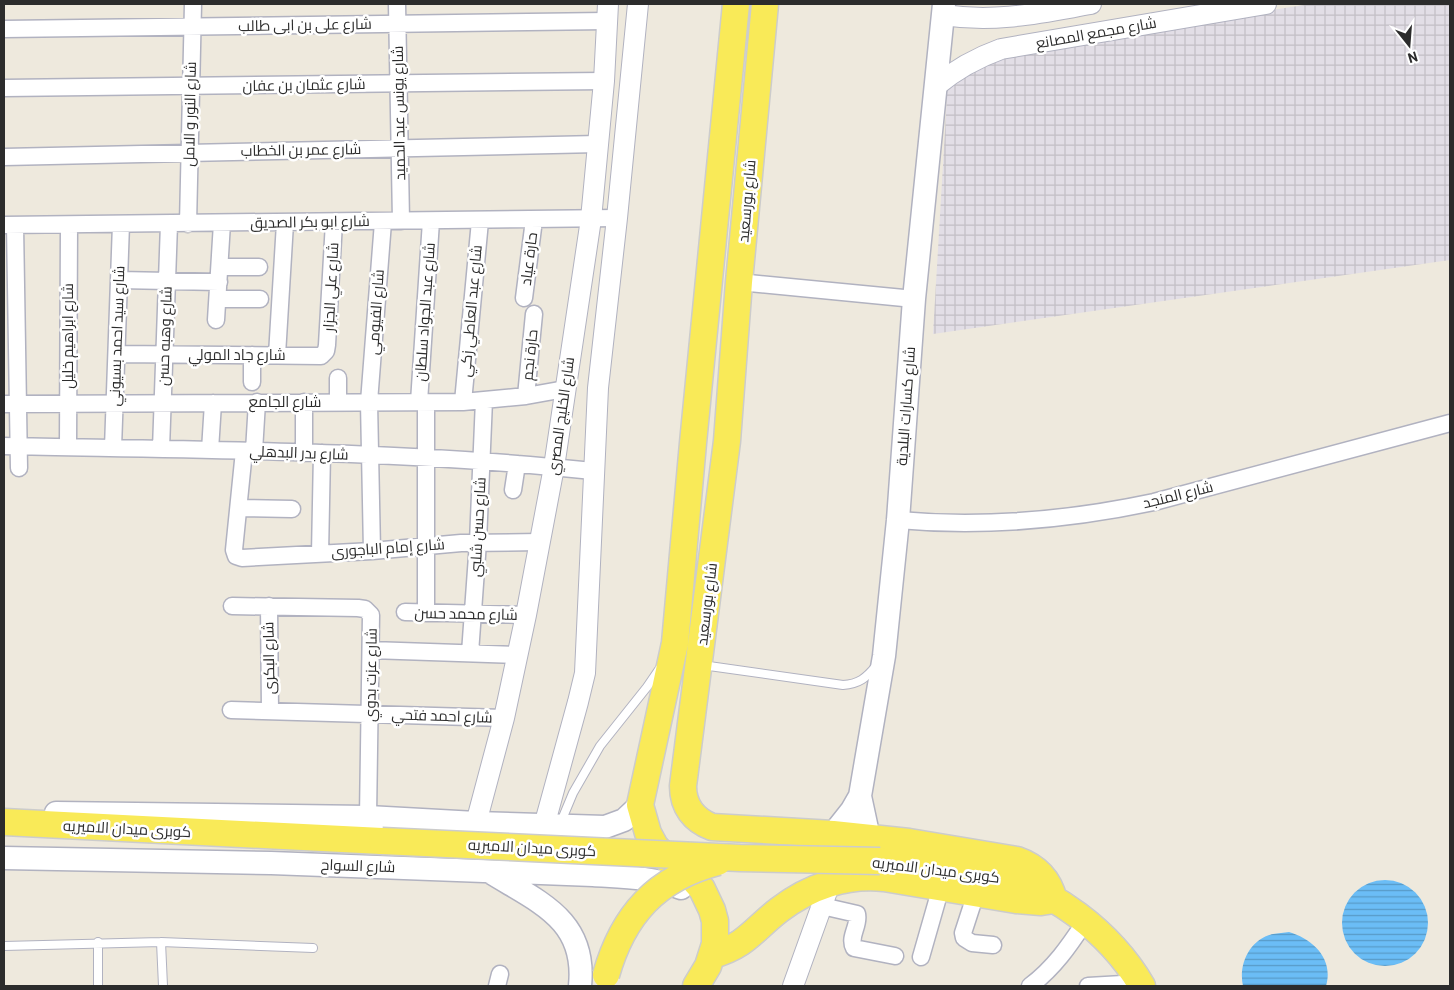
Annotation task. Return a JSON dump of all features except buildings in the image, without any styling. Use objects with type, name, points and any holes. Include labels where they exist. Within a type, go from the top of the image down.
[{"type":"main road","name":"شارع بورسعيد","points":[[696,986],[713,956],[715,921],[708,899],[694,880],[665,857],[655,846],[648,834],[640,806],[676,644],[693,443],[736,4]]},
{"type":"main road","name":"شارع بورسعيد","points":[[765,4],[739,282],[727,441],[683,795],[690,812],[704,824],[712,827],[832,834],[909,842],[1017,860],[1032,866],[1044,877],[1054,900]]},
{"type":"main road","name":"شارع كسارات البلدية","points":[[832,834],[852,810],[860,796],[884,656],[898,520],[914,299],[944,10]]},
{"type":"main road","points":[[693,443],[710,447],[727,441]]},
{"type":"main road","points":[[690,486],[709,480],[722,484]]},
{"type":"main road","name":"شارع كسارات البلدية","points":[[860,796],[869,838]]},
{"type":"main road","points":[[4,812],[368,817],[604,827],[624,820],[640,806]]},
{"type":"main road","name":"كوبرى ميدان الاميريه","points":[[4,822],[740,858],[880,861],[992,875],[1027,887],[1054,900],[1085,922],[1120,956],[1141,984]]},
{"type":"main road","points":[[593,875],[606,870],[615,858],[616,844],[610,832],[604,827]]},
{"type":"main road","name":"شارع السواح","points":[[4,858],[271,863],[636,877],[654,880],[690,891],[708,899]]},
{"type":"main road","points":[[605,981],[618,939],[634,915],[653,894],[685,873],[703,866],[740,858]]},
{"type":"main road","points":[[489,871],[545,907],[565,923],[577,945],[580,957],[580,986]]},
{"type":"main road","points":[[713,956],[730,950],[742,942],[793,900],[826,894],[869,876],[1028,902],[1054,900]]},
{"type":"street","name":"شارع النور و الامل","points":[[188,224],[193,4]]},
{"type":"street","name":"شارع يونس عبد الحميد","points":[[397,4],[401,221]]},
{"type":"street","points":[[553,826],[585,672],[598,388],[638,4]]},
{"type":"street","name":"شارع مجمع المصانع","points":[[944,10],[981,19],[1000,18],[1092,4]]},
{"type":"street","name":"شارع مجمع المصانع","points":[[936,86],[960,68],[980,57],[1001,49],[1266,4]]},
{"type":"street","name":"شارع على بن ابى طالب","points":[[4,29],[397,24],[608,12]]},
{"type":"street","name":"شارع الخليج المصري","points":[[476,823],[504,718],[554,467],[591,219],[604,81],[608,12]]},
{"type":"street","name":"شارع عثمان بن عفان","points":[[4,88],[604,81]]},
{"type":"street","name":"شارع عمر بن الخطاب","points":[[4,157],[598,144]]},
{"type":"street","name":"شارع ابو بكر الصديق","points":[[9,225],[617,218]]},
{"type":"street","name":"شارع عبد العاطي زكي","points":[[462,402],[480,220]]},
{"type":"street","name":"حارة عياد","points":[[524,298],[534,220]]},
{"type":"street","name":"شارع عبد الجواد سلطان","points":[[426,613],[426,458],[423,402],[431,221]]},
{"type":"street","points":[[277,355],[285,222]]},
{"type":"street","name":"شارع علي الجزار","points":[[326,351],[334,222]]},
{"type":"street","name":"شارع الفيومي","points":[[372,551],[369,402],[383,222]]},
{"type":"street","points":[[216,320],[222,223]]},
{"type":"street","name":"شارع سيد احمد بسيوني","points":[[113,448],[121,224]]},
{"type":"street","name":"شارع وهبه حسن","points":[[161,449],[169,224]]},
{"type":"street","points":[[9,225],[11,446],[19,468]]},
{"type":"street","name":"شارع ابراهيم خليل","points":[[68,447],[69,225]]},
{"type":"street","points":[[119,280],[167,281],[259,267]]},
{"type":"street","points":[[739,282],[914,299]]},
{"type":"street","points":[[218,299],[260,299]]},
{"type":"street","name":"حارة نجم","points":[[526,396],[534,314]]},
{"type":"street","name":"شارع جاد المولي","points":[[116,354],[321,356],[326,351]]},
{"type":"street","points":[[252,355],[252,382]]},
{"type":"street","points":[[338,378],[338,402]]},
{"type":"street","name":"شارع الجامع","points":[[11,404],[462,402],[526,396],[565,389]]},
{"type":"street","name":"شارع حسن شلبي","points":[[470,653],[478,542],[484,400]]},
{"type":"street","points":[[257,402],[238,508],[292,509]]},
{"type":"street","points":[[304,402],[304,453]]},
{"type":"street","points":[[210,450],[213,403]]},
{"type":"street","name":"شارع المنجد","points":[[898,520],[931,523],[994,523],[1066,518],[1110,511],[1154,502],[1450,423]]},
{"type":"street","name":"شارع بدر البدهلي","points":[[11,446],[370,454],[481,460],[593,471]]},
{"type":"street","points":[[320,554],[322,453]]},
{"type":"street","points":[[513,490],[517,464]]},
{"type":"street","name":"شارع إمام الباجورى","points":[[238,508],[234,550],[236,556],[242,558],[372,551],[478,542],[540,542]]},
{"type":"street","name":"شارع عزت بدوي","points":[[232,606],[366,609],[371,615],[368,817]]},
{"type":"street","name":"شارع البكرى","points":[[269,606],[270,711]]},
{"type":"street","name":"شارع محمد حسن","points":[[405,612],[526,615]]},
{"type":"street","points":[[371,650],[517,655]]},
{"type":"street","name":"شارع احمد فتحي","points":[[231,710],[504,718]]},
{"type":"street","points":[[921,957],[941,887]]},
{"type":"street","points":[[976,893],[963,933],[964,938],[972,943],[993,945]]},
{"type":"street","points":[[794,986],[826,894],[857,914],[858,919],[852,942],[854,948],[895,956]]},
{"type":"street","points":[[1030,986],[1042,981],[1085,922]]},
{"type":"street","points":[[1088,986],[1141,984]]},
{"type":"lane","name":"شارع بورسعيد","points":[[553,826],[563,817],[573,792],[590,761],[616,725],[648,687],[676,644]]},
{"type":"lane","points":[[700,665],[843,685],[854,684],[863,680],[884,656]]},
{"type":"lane","points":[[98,942],[98,986]]},
{"type":"lane","points":[[4,946],[98,942],[161,942],[313,948]]},
{"type":"lane","points":[[161,942],[163,986]]},
{"type":"shaded area","points":[[1311,4],[1450,4],[1450,260],[933,334],[948,80],[996,52]]},
{"type":"water","points":[[1377,880],[1393,880],[1402,883],[1416,892],[1425,906],[1428,923],[1425,940],[1416,954],[1402,963],[1393,966],[1377,966],[1361,959],[1349,947],[1342,931],[1342,915],[1349,899],[1361,887]]},
{"type":"water","points":[[1289,932],[1306,940],[1320,952],[1327,967],[1326,986],[1243,986],[1242,969],[1252,947],[1265,937]]}]
